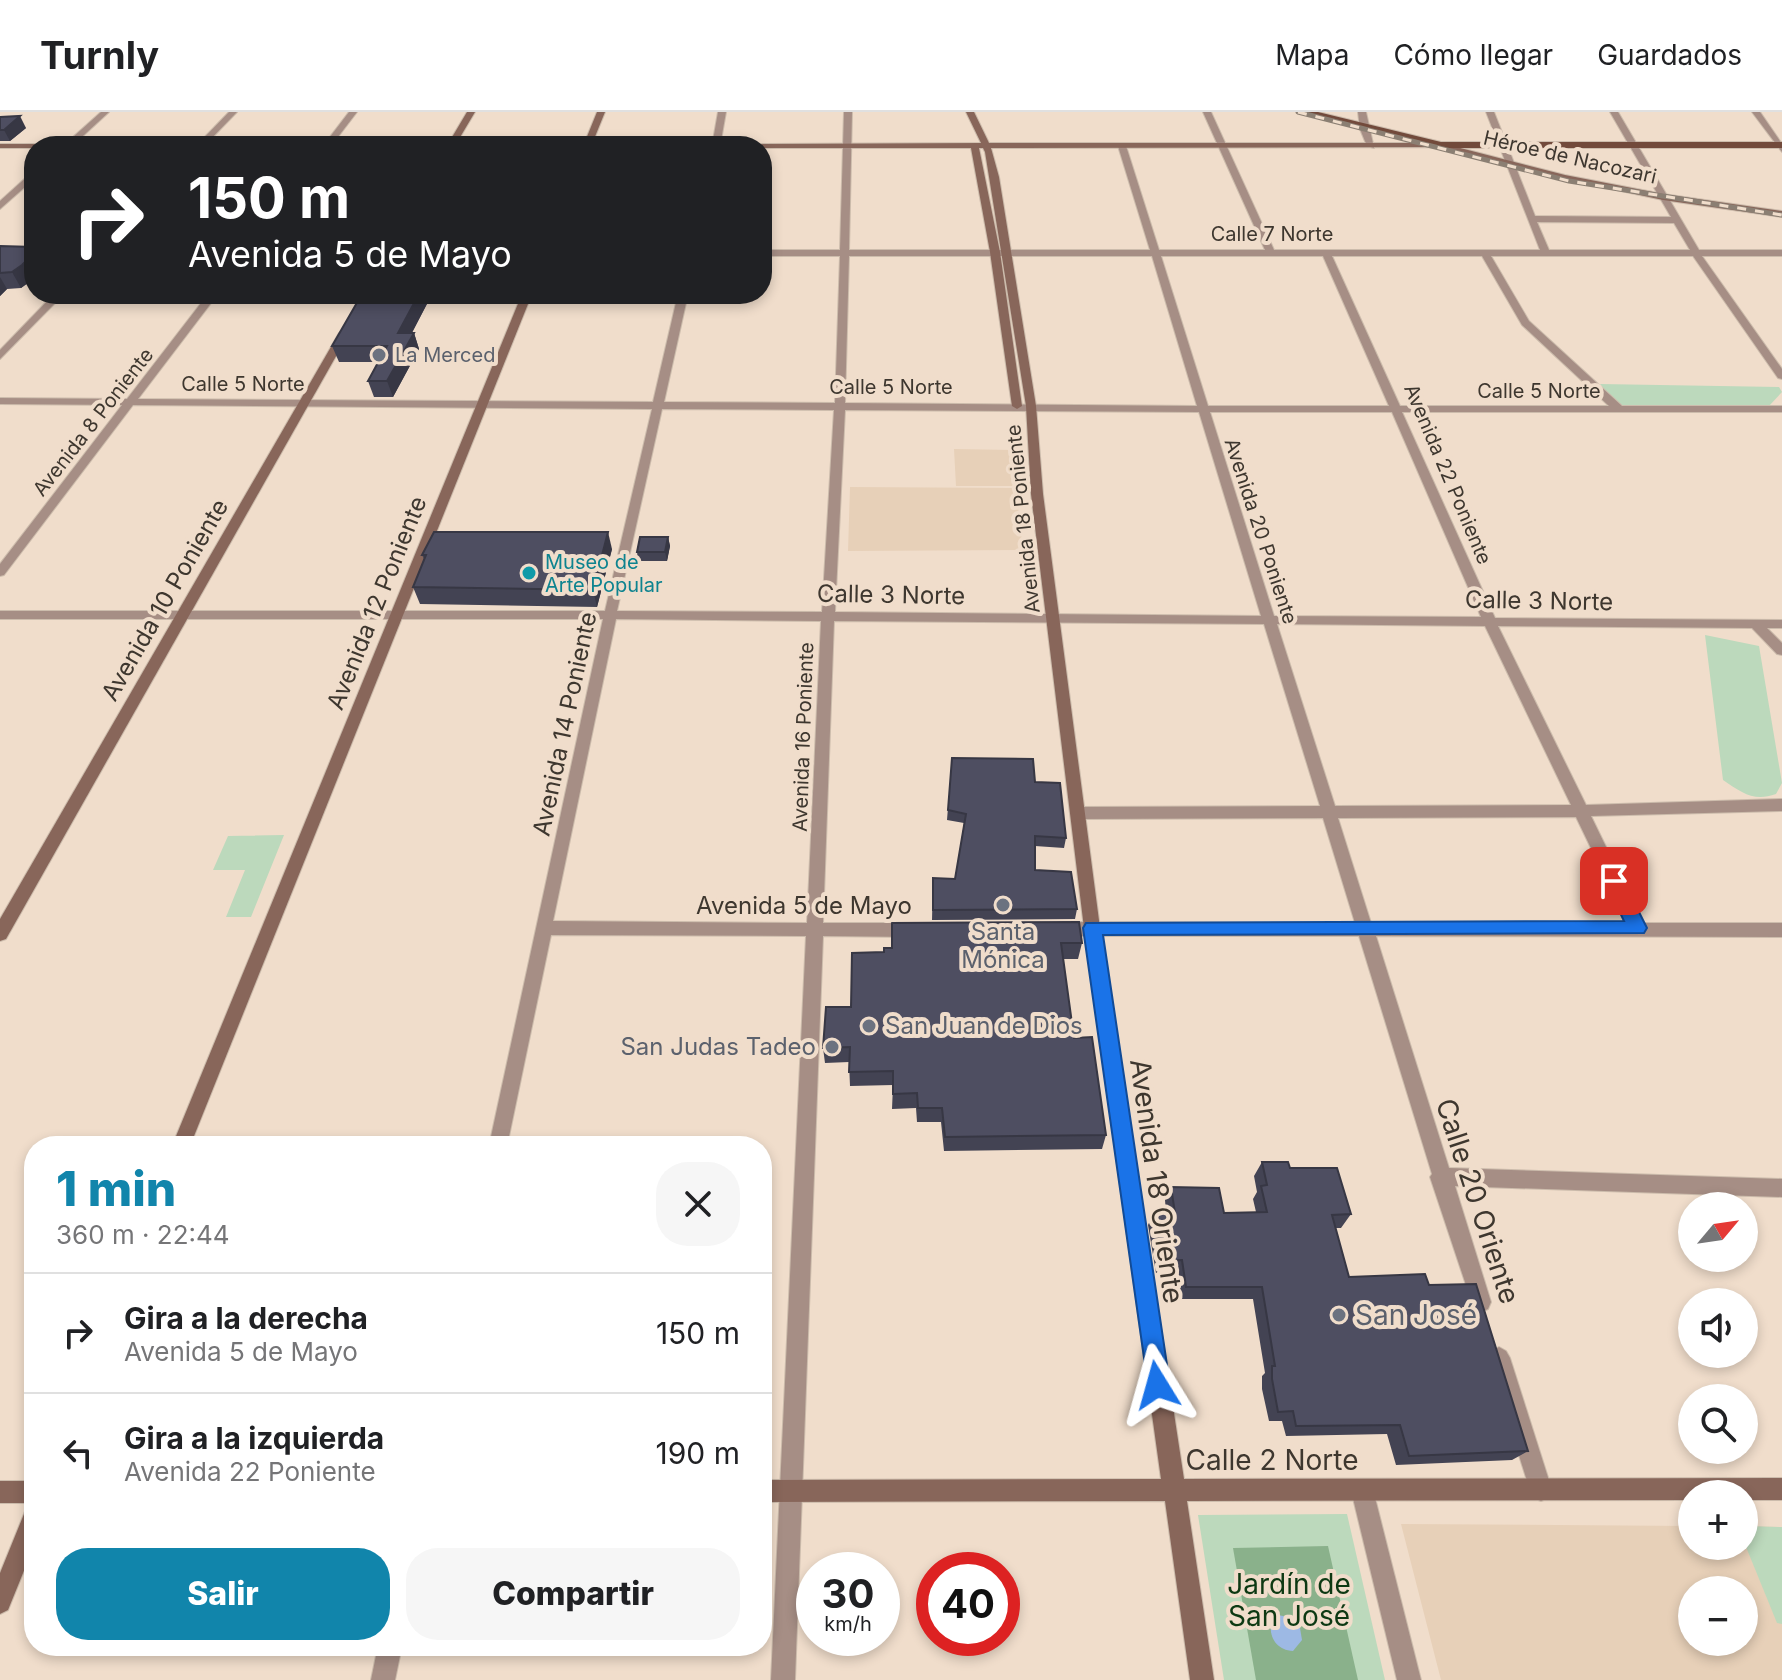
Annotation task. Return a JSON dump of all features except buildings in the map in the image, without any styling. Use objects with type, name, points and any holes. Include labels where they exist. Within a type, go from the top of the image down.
[{"type":"main road","name":"Héroe de Nacozari","points":[[1307,112],[1441,145]]},
{"type":"main road","points":[[1441,145],[1781,147]]},
{"type":"street","points":[[78,136],[105,112]]},
{"type":"street","points":[[210,136],[233,112]]},
{"type":"street","points":[[335,136],[353,112]]},
{"type":"street","points":[[457,136],[471,112]]},
{"type":"street","points":[[591,136],[601,112]]},
{"type":"street","points":[[718,136],[722,112]]},
{"type":"street","name":"Avenida 16 Poniente","points":[[783,1680],[828,616],[840,405],[848,112]]},
{"type":"street","name":"Avenida 18 Poniente","points":[[970,112],[980,146],[992,163],[995,177],[1008,252],[1024,406]]},
{"type":"street","points":[[1207,112],[1270,252]]},
{"type":"street","points":[[1362,112],[1371,146]]},
{"type":"street","points":[[1490,112],[1545,252]]},
{"type":"street","points":[[1614,112],[1695,252],[1782,376]]},
{"type":"street","points":[[1756,112],[1781,147]]},
{"type":"street","points":[[772,146],[1441,145]]},
{"type":"street","name":"Héroe de Nacozari","points":[[1441,145],[1510,164],[1663,197],[1782,214]]},
{"type":"street","points":[[0,146],[24,146]]},
{"type":"street","name":"Avenida 18 Poniente","points":[[980,146],[978,163],[1024,406],[1037,494],[1092,928]]},
{"type":"street","name":"Avenida 20 Poniente","points":[[1122,146],[1364,928]]},
{"type":"street","points":[[978,163],[992,163]]},
{"type":"street","points":[[981,177],[995,177]]},
{"type":"street","points":[[0,206],[24,184]]},
{"type":"street","points":[[984,192],[997,192]]},
{"type":"street","points":[[988,214],[1001,214]]},
{"type":"street","points":[[1531,219],[1676,220]]},
{"type":"street","name":"Avenida 22 Poniente","points":[[1326,252],[1398,408],[1490,622],[1637,928]]},
{"type":"street","points":[[1484,252],[1525,323],[1619,409]]},
{"type":"street","name":"Calle 7 Norte","points":[[772,253],[1782,253]]},
{"type":"street","points":[[0,356],[49,304]]},
{"type":"street","name":"Avenida 8 Poniente","points":[[0,572],[205,304]]},
{"type":"street","name":"Avenida 12 Poniente","points":[[185,1136],[523,304]]},
{"type":"street","name":"Avenida 14 Poniente","points":[[500,1136],[610,615],[681,304]]},
{"type":"street","name":"Avenida 10 Poniente","points":[[1,931],[351,321]]},
{"type":"street","name":"Calle 5 Norte","points":[[0,401],[1202,409],[1782,409]]},
{"type":"street","name":"Calle 3 Norte","points":[[0,615],[397,613],[1782,624]]},
{"type":"street","points":[[1756,624],[1782,651]]},
{"type":"street","points":[[1078,813],[1580,811],[1782,805]]},
{"type":"street","name":"Avenida 5 de Mayo","points":[[545,928],[927,930]]},
{"type":"street","name":"Avenida 18 Oriente","points":[[1092,928],[1202,1680]]},
{"type":"street","name":"Calle 20 Oriente","points":[[1364,928],[1541,1490]]},
{"type":"street","points":[[1038,929],[1782,930]]},
{"type":"street","points":[[1440,1177],[1782,1188]]},
{"type":"street","name":"Calle 2 Norte","points":[[772,1491],[1782,1489]]},
{"type":"street","points":[[1362,1490],[1409,1680]]},
{"type":"street","points":[[0,1492],[24,1492]]},
{"type":"street","points":[[0,1602],[24,1542]]},
{"type":"street","points":[[383,1680],[388,1656]]},
{"type":"shaded area","points":[[954,449],[1013,450],[1017,486],[956,486]]},
{"type":"shaded area","points":[[850,487],[1016,488],[1023,550],[848,551]]},
{"type":"shaded area","points":[[1401,1524],[1678,1526],[1678,1560],[1758,1560],[1758,1526],[1782,1527],[1782,1680],[1441,1680]]},
{"type":"green space","points":[[1600,384],[1779,387],[1782,392],[1769,406],[1628,407],[1617,404]]},
{"type":"green space","points":[[1705,635],[1759,646],[1782,783],[1776,794],[1755,797],[1723,780]]},
{"type":"green space","points":[[284,835],[251,917],[226,917],[245,870],[213,870],[228,836]]},
{"type":"green space","name":"Jardín de San José","points":[[1347,1514],[1385,1680],[1224,1680],[1198,1515]]},
{"type":"green space","points":[[1758,1526],[1782,1527],[1782,1624],[1777,1623],[1751,1560],[1758,1560]]},
{"type":"green space","points":[[1328,1546],[1358,1680],[1256,1680],[1233,1548]]},
{"type":"water","points":[[1278,1615],[1293,1618],[1300,1628],[1302,1640],[1293,1651],[1278,1646],[1273,1638],[1271,1623]]},
{"type":"railway","points":[[1298,112],[1569,181],[1782,215]]},
{"type":"place","name":"La Merced","points":[[379,355]]},
{"type":"place","name":"Museo de Arte Popular","points":[[529,573]]},
{"type":"place","name":"Santa Mónica","points":[[1003,905]]},
{"type":"place","name":"San Juan de Dios","points":[[869,1026]]},
{"type":"place","name":"San Judas Tadeo","points":[[832,1047]]},
{"type":"place","name":"San José","points":[[1339,1315]]},
{"type":"route","points":[[1157,1385],[1092,928],[1637,928],[1614,881]]}]
